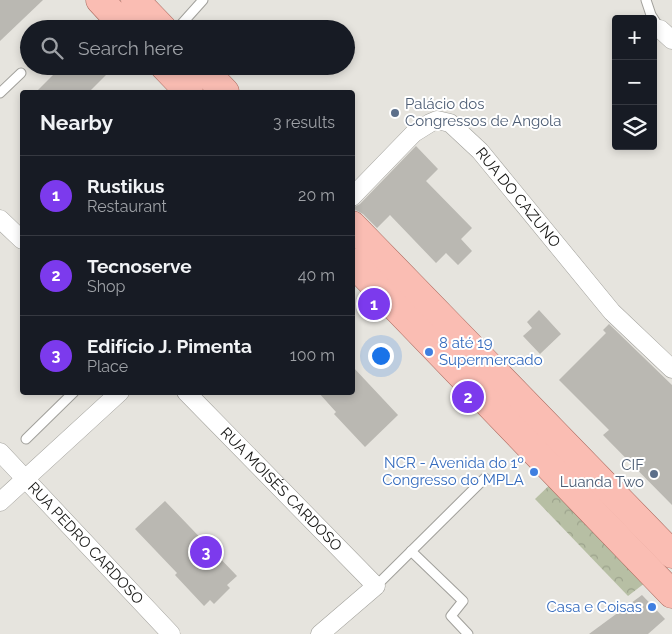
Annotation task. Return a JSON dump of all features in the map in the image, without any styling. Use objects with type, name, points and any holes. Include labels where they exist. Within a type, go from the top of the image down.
[{"type":"main road","points":[[100,0],[119,20]]},
{"type":"main road","points":[[135,0],[154,20]]},
{"type":"main road","points":[[173,75],[187,90]]},
{"type":"main road","points":[[209,75],[224,90]]},
{"type":"main road","points":[[355,227],[672,554]]},
{"type":"main road","points":[[355,265],[521,442],[672,594]]},
{"type":"street","name":"RUA DO CAZUNO","points":[[355,194],[414,133],[430,122],[437,120],[450,124],[480,151],[612,312],[672,369]]},
{"type":"street","points":[[0,219],[20,238]]},
{"type":"street","points":[[0,502],[117,395]]},
{"type":"street","name":"RUA MOISÉS CARDOSO","points":[[189,395],[376,586]]},
{"type":"street","name":"RUA PEDRO CARDOSO","points":[[0,452],[171,634]]},
{"type":"street","points":[[320,634],[376,586]]},
{"type":"lane","points":[[185,20],[203,0]]},
{"type":"lane","points":[[646,0],[651,15],[666,34]]},
{"type":"lane","points":[[0,93],[20,74]]},
{"type":"lane","points":[[26,439],[71,395]]},
{"type":"lane","points":[[376,586],[485,478]]},
{"type":"lane","points":[[411,551],[463,601],[451,616],[468,634]]},
{"type":"green space","points":[[559,476],[654,576],[628,596],[535,499]]},
{"type":"building","points":[[0,0],[43,0],[20,20],[0,41]]},
{"type":"building","points":[[53,75],[106,75],[91,90],[38,90]]},
{"type":"building","points":[[416,146],[438,169],[426,181],[472,228],[461,239],[472,251],[458,265],[446,253],[436,263],[390,215],[377,228],[363,214],[355,210],[355,206],[360,204]]},
{"type":"building","points":[[539,310],[561,334],[540,354],[523,336],[532,328],[527,322]]},
{"type":"building","points":[[609,324],[672,385],[672,505],[603,435],[609,430],[559,380],[606,333],[603,330]]},
{"type":"building","points":[[355,369],[398,415],[365,447],[334,414],[336,412],[321,395],[355,395]]},
{"type":"building","points":[[165,501],[237,576],[227,585],[230,588],[214,604],[210,600],[204,606],[175,575],[177,573],[135,529]]},
{"type":"building","points":[[642,595],[665,619],[648,634],[589,634]]},
{"type":"place","name":"Palácio dos Congressos de Angola","points":[[395,113]]},
{"type":"place","name":"Rustikus","points":[[374,304]]},
{"type":"place","name":"8 até 19 Supermercado","points":[[429,352]]},
{"type":"place","name":"Tecnoserve","points":[[468,397]]},
{"type":"place","name":"NCR - Avenida do 1º Congresso do MPLA","points":[[534,472]]},
{"type":"place","name":"CIF Luanda Two","points":[[654,474]]},
{"type":"place","name":"Edifício J. Pimenta","points":[[206,552]]},
{"type":"place","name":"Casa e Coisas","points":[[652,607]]}]
